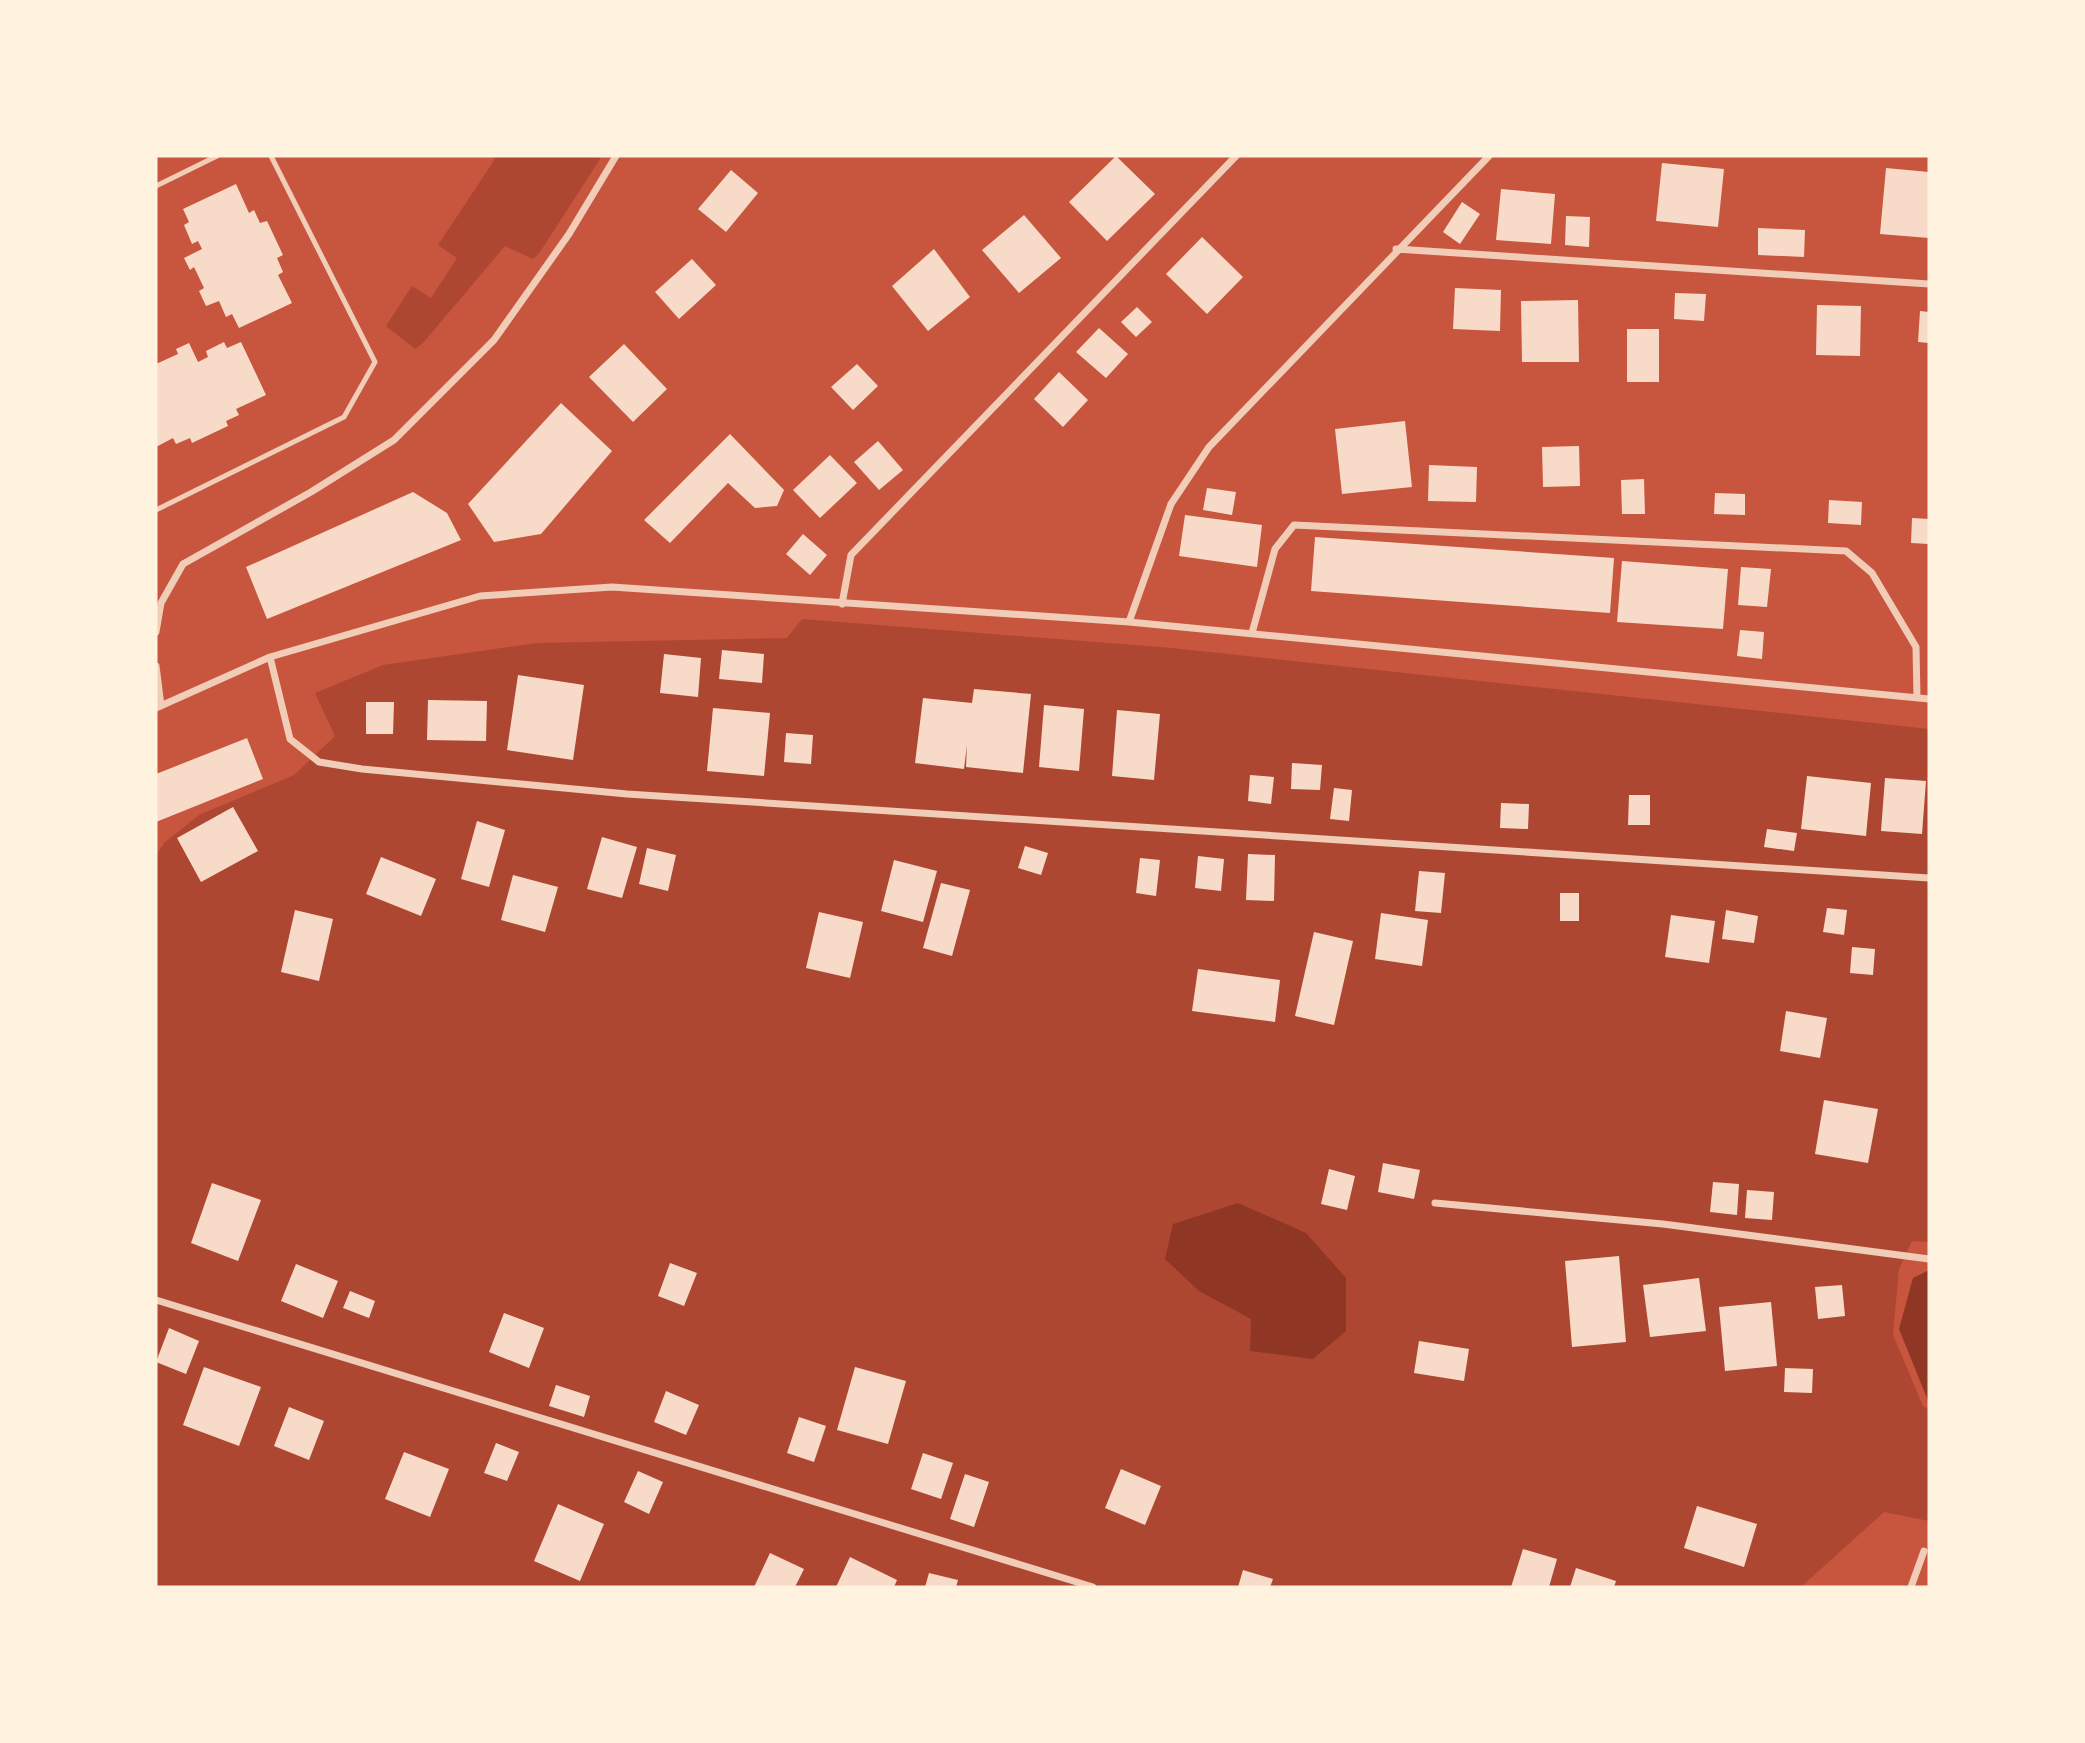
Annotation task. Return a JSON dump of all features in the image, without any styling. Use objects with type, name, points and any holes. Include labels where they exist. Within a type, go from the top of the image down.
[{"type":"street","points":[[156,632],[161,603],[183,564],[311,492],[394,440],[494,340],[569,234],[616,156]]},
{"type":"street","points":[[842,604],[851,555],[1236,156]]},
{"type":"street","points":[[1129,622],[1171,504],[1209,447],[1396,249],[1489,156]]},
{"type":"street","points":[[1396,249],[1929,284]]},
{"type":"street","points":[[1252,633],[1275,549],[1294,525],[1846,551],[1872,573],[1916,647],[1917,698]]},
{"type":"street","points":[[156,666],[159,707],[270,657],[480,596],[612,587],[1129,622],[1929,699]]},
{"type":"street","points":[[270,657],[290,739],[319,762],[362,769],[627,794],[1929,878]]},
{"type":"street","points":[[1435,1203],[1663,1224],[1929,1259]]},
{"type":"street","points":[[156,1300],[1093,1587]]},
{"type":"street","points":[[1911,1587],[1924,1551]]},
{"type":"lane","points":[[156,186],[217,156]]},
{"type":"lane","points":[[156,510],[344,417],[375,362],[271,156]]},
{"type":"shaded area","points":[[491,156],[602,156],[540,252],[533,259],[505,246],[415,349],[386,326],[412,286],[431,298],[457,258],[438,245],[495,159]]},
{"type":"shaded area","points":[[802,619],[1172,648],[1929,729],[1929,1242],[1912,1241],[1899,1269],[1893,1335],[1923,1406],[1929,1409],[1929,1521],[1884,1512],[1801,1587],[156,1587],[156,855],[164,843],[199,815],[294,775],[335,736],[315,693],[383,665],[537,643],[787,638]]},
{"type":"shaded area","points":[[1238,1203],[1306,1233],[1346,1278],[1346,1331],[1313,1359],[1250,1351],[1251,1319],[1199,1291],[1165,1259],[1173,1224]]},
{"type":"shaded area","points":[[1927,1271],[1929,1403],[1899,1329],[1913,1278]]},
{"type":"building","points":[[1116,156],[1155,194],[1107,241],[1069,202]]},
{"type":"building","points":[[1662,163],[1724,169],[1718,227],[1656,221]]},
{"type":"building","points":[[1886,168],[1929,172],[1929,238],[1880,234]]},
{"type":"building","points":[[731,170],[758,193],[726,232],[698,209]]},
{"type":"building","points":[[236,184],[249,213],[254,210],[260,223],[267,221],[283,255],[277,258],[283,272],[278,275],[292,303],[239,328],[232,314],[226,317],[219,301],[206,306],[199,291],[204,288],[194,267],[190,270],[184,258],[202,249],[198,241],[192,244],[184,225],[189,222],[183,209]]},
{"type":"building","points":[[1501,189],[1555,194],[1551,244],[1496,240]]},
{"type":"building","points":[[1462,202],[1480,214],[1460,244],[1443,232]]},
{"type":"building","points":[[1024,215],[1061,258],[1019,293],[982,250]]},
{"type":"building","points":[[1566,216],[1590,217],[1589,247],[1565,245]]},
{"type":"building","points":[[1758,228],[1805,230],[1804,257],[1758,255]]},
{"type":"building","points":[[1202,237],[1243,277],[1207,314],[1166,274]]},
{"type":"building","points":[[934,249],[970,297],[928,331],[892,286]]},
{"type":"building","points":[[692,259],[716,285],[679,319],[655,292]]},
{"type":"building","points":[[1455,288],[1501,290],[1500,331],[1453,329]]},
{"type":"building","points":[[1675,293],[1706,294],[1704,321],[1674,319]]},
{"type":"building","points":[[1578,300],[1579,362],[1522,362],[1521,301]]},
{"type":"building","points":[[1817,305],[1861,306],[1860,356],[1816,355]]},
{"type":"building","points":[[1137,307],[1152,322],[1136,337],[1121,322]]},
{"type":"building","points":[[1920,311],[1929,312],[1929,343],[1918,342]]},
{"type":"building","points":[[1099,328],[1128,354],[1106,378],[1076,352]]},
{"type":"building","points":[[1627,329],[1659,329],[1659,382],[1627,382]]},
{"type":"building","points":[[224,342],[227,348],[241,342],[266,395],[236,409],[239,415],[226,421],[228,426],[192,443],[190,438],[176,444],[173,438],[156,447],[156,364],[178,354],[176,349],[189,343],[198,362],[208,357],[206,351]]},
{"type":"building","points":[[624,344],[667,389],[633,422],[589,377]]},
{"type":"building","points":[[857,364],[878,386],[853,410],[831,387]]},
{"type":"building","points":[[1059,372],[1088,400],[1063,427],[1034,399]]},
{"type":"building","points":[[561,403],[612,451],[541,534],[494,542],[468,504]]},
{"type":"building","points":[[1405,421],[1412,487],[1342,494],[1335,429]]},
{"type":"building","points":[[730,434],[784,490],[777,506],[755,508],[728,483],[670,543],[644,520]]},
{"type":"building","points":[[878,441],[903,470],[879,490],[854,462]]},
{"type":"building","points":[[1579,446],[1580,486],[1543,487],[1542,447]]},
{"type":"building","points":[[830,455],[857,483],[820,518],[793,490]]},
{"type":"building","points":[[1429,465],[1477,467],[1476,502],[1428,501]]},
{"type":"building","points":[[1644,479],[1645,514],[1622,514],[1621,480]]},
{"type":"building","points":[[1207,488],[1236,492],[1232,515],[1203,510]]},
{"type":"building","points":[[413,492],[447,513],[461,540],[267,619],[246,567]]},
{"type":"building","points":[[1715,493],[1745,494],[1745,515],[1714,514]]},
{"type":"building","points":[[1829,500],[1862,502],[1861,525],[1828,523]]},
{"type":"building","points":[[1185,515],[1262,525],[1257,567],[1179,556]]},
{"type":"building","points":[[1912,518],[1929,519],[1929,544],[1911,543]]},
{"type":"building","points":[[803,534],[827,555],[810,575],[786,554]]},
{"type":"building","points":[[1315,537],[1614,558],[1610,613],[1311,591]]},
{"type":"building","points":[[1622,561],[1728,569],[1723,629],[1617,622]]},
{"type":"building","points":[[1741,567],[1771,569],[1767,607],[1738,605]]},
{"type":"building","points":[[1740,630],[1764,632],[1762,659],[1737,656]]},
{"type":"building","points":[[722,650],[764,654],[762,683],[719,679]]},
{"type":"building","points":[[664,654],[701,658],[698,697],[660,693]]},
{"type":"building","points":[[518,675],[584,685],[573,760],[507,750]]},
{"type":"building","points":[[974,689],[1031,694],[1023,773],[966,767],[967,745],[964,769],[915,763],[923,698],[972,703]]},
{"type":"building","points":[[428,700],[487,701],[486,741],[427,740]]},
{"type":"building","points":[[366,702],[394,702],[393,734],[366,734]]},
{"type":"building","points":[[1044,705],[1084,709],[1079,771],[1039,767]]},
{"type":"building","points":[[713,708],[770,713],[764,776],[707,771]]},
{"type":"building","points":[[1117,710],[1160,714],[1154,780],[1112,776]]},
{"type":"building","points":[[786,733],[813,735],[811,764],[784,762]]},
{"type":"building","points":[[247,738],[263,779],[156,822],[156,774]]},
{"type":"building","points":[[1292,763],[1322,765],[1320,790],[1291,789]]},
{"type":"building","points":[[1250,775],[1274,777],[1271,804],[1248,801]]},
{"type":"building","points":[[1807,776],[1871,783],[1866,836],[1801,829]]},
{"type":"building","points":[[1885,778],[1926,781],[1922,834],[1881,831]]},
{"type":"building","points":[[1334,788],[1352,790],[1349,821],[1330,819]]},
{"type":"building","points":[[1629,795],[1650,795],[1650,825],[1628,825]]},
{"type":"building","points":[[1501,803],[1529,804],[1528,829],[1500,828]]},
{"type":"building","points":[[233,807],[258,851],[201,882],[177,838]]},
{"type":"building","points":[[477,821],[505,830],[489,887],[461,879]]},
{"type":"building","points":[[1767,829],[1797,833],[1794,851],[1764,847]]},
{"type":"building","points":[[602,837],[637,847],[622,898],[587,889]]},
{"type":"building","points":[[1025,846],[1048,853],[1041,875],[1018,868]]},
{"type":"building","points":[[647,848],[676,855],[668,891],[639,884]]},
{"type":"building","points":[[1248,854],[1275,855],[1274,901],[1246,900]]},
{"type":"building","points":[[1198,856],[1224,859],[1221,891],[1195,888]]},
{"type":"building","points":[[381,857],[436,879],[421,916],[366,894]]},
{"type":"building","points":[[1140,858],[1160,860],[1156,896],[1136,893]]},
{"type":"building","points":[[894,860],[937,871],[923,922],[881,911]]},
{"type":"building","points":[[1419,871],[1445,873],[1441,913],[1415,911]]},
{"type":"building","points":[[513,875],[558,887],[545,932],[501,920]]},
{"type":"building","points":[[941,883],[970,890],[952,956],[923,948]]},
{"type":"building","points":[[1560,893],[1579,893],[1579,921],[1560,921]]},
{"type":"building","points":[[1827,908],[1847,910],[1844,935],[1823,932]]},
{"type":"building","points":[[295,910],[333,919],[319,981],[281,972]]},
{"type":"building","points":[[1726,910],[1758,916],[1754,943],[1722,939]]},
{"type":"building","points":[[819,912],[863,922],[850,978],[806,968]]},
{"type":"building","points":[[1381,913],[1428,920],[1422,966],[1375,959]]},
{"type":"building","points":[[1671,915],[1715,921],[1709,963],[1665,957]]},
{"type":"building","points":[[1314,932],[1353,941],[1334,1025],[1295,1016]]},
{"type":"building","points":[[1852,947],[1875,949],[1873,975],[1850,973]]},
{"type":"building","points":[[1198,969],[1280,980],[1275,1022],[1192,1011]]},
{"type":"building","points":[[1786,1011],[1827,1018],[1820,1058],[1780,1051]]},
{"type":"building","points":[[1824,1100],[1878,1109],[1868,1163],[1815,1154]]},
{"type":"building","points":[[1383,1163],[1420,1170],[1414,1199],[1378,1192]]},
{"type":"building","points":[[1329,1169],[1355,1176],[1347,1210],[1321,1204]]},
{"type":"building","points":[[1713,1182],[1739,1184],[1737,1215],[1710,1212]]},
{"type":"building","points":[[212,1183],[261,1200],[238,1261],[191,1243]]},
{"type":"building","points":[[1747,1190],[1774,1192],[1772,1220],[1745,1218]]},
{"type":"building","points":[[1619,1256],[1626,1342],[1572,1347],[1565,1261]]},
{"type":"building","points":[[670,1263],[697,1273],[684,1306],[658,1296]]},
{"type":"building","points":[[296,1264],[338,1281],[323,1318],[281,1301]]},
{"type":"building","points":[[1699,1278],[1706,1331],[1650,1337],[1643,1285]]},
{"type":"building","points":[[1842,1285],[1845,1316],[1818,1319],[1815,1287]]},
{"type":"building","points":[[350,1291],[375,1301],[369,1318],[343,1308]]},
{"type":"building","points":[[1771,1302],[1777,1366],[1725,1371],[1719,1307]]},
{"type":"building","points":[[504,1313],[544,1328],[529,1368],[489,1352]]},
{"type":"building","points":[[169,1328],[199,1341],[186,1374],[156,1362]]},
{"type":"building","points":[[1419,1341],[1469,1349],[1464,1381],[1414,1373]]},
{"type":"building","points":[[204,1367],[261,1387],[239,1446],[183,1425]]},
{"type":"building","points":[[855,1367],[906,1381],[888,1444],[837,1430]]},
{"type":"building","points":[[1785,1368],[1813,1369],[1812,1393],[1784,1392]]},
{"type":"building","points":[[556,1385],[590,1396],[584,1417],[549,1406]]},
{"type":"building","points":[[666,1391],[699,1405],[686,1435],[654,1422]]},
{"type":"building","points":[[289,1407],[324,1421],[309,1460],[274,1446]]},
{"type":"building","points":[[799,1417],[826,1426],[814,1462],[787,1453]]},
{"type":"building","points":[[496,1443],[519,1452],[507,1481],[484,1473]]},
{"type":"building","points":[[404,1452],[449,1469],[430,1517],[385,1499]]},
{"type":"building","points":[[923,1453],[953,1463],[941,1499],[911,1489]]},
{"type":"building","points":[[1121,1469],[1161,1486],[1145,1525],[1105,1508]]},
{"type":"building","points":[[638,1471],[663,1482],[649,1514],[624,1502]]},
{"type":"building","points":[[965,1474],[989,1482],[974,1527],[950,1519]]},
{"type":"building","points":[[558,1504],[604,1524],[580,1581],[534,1561]]},
{"type":"building","points":[[1697,1506],[1757,1524],[1744,1567],[1684,1548]]},
{"type":"building","points":[[1523,1549],[1557,1559],[1549,1587],[1511,1587]]},
{"type":"building","points":[[770,1553],[804,1569],[795,1587],[754,1587]]},
{"type":"building","points":[[850,1557],[897,1580],[894,1587],[836,1587]]},
{"type":"building","points":[[1576,1568],[1616,1581],[1614,1587],[1570,1587]]},
{"type":"building","points":[[1243,1570],[1273,1579],[1270,1587],[1238,1587]]},
{"type":"building","points":[[929,1573],[958,1580],[956,1587],[925,1587]]}]
